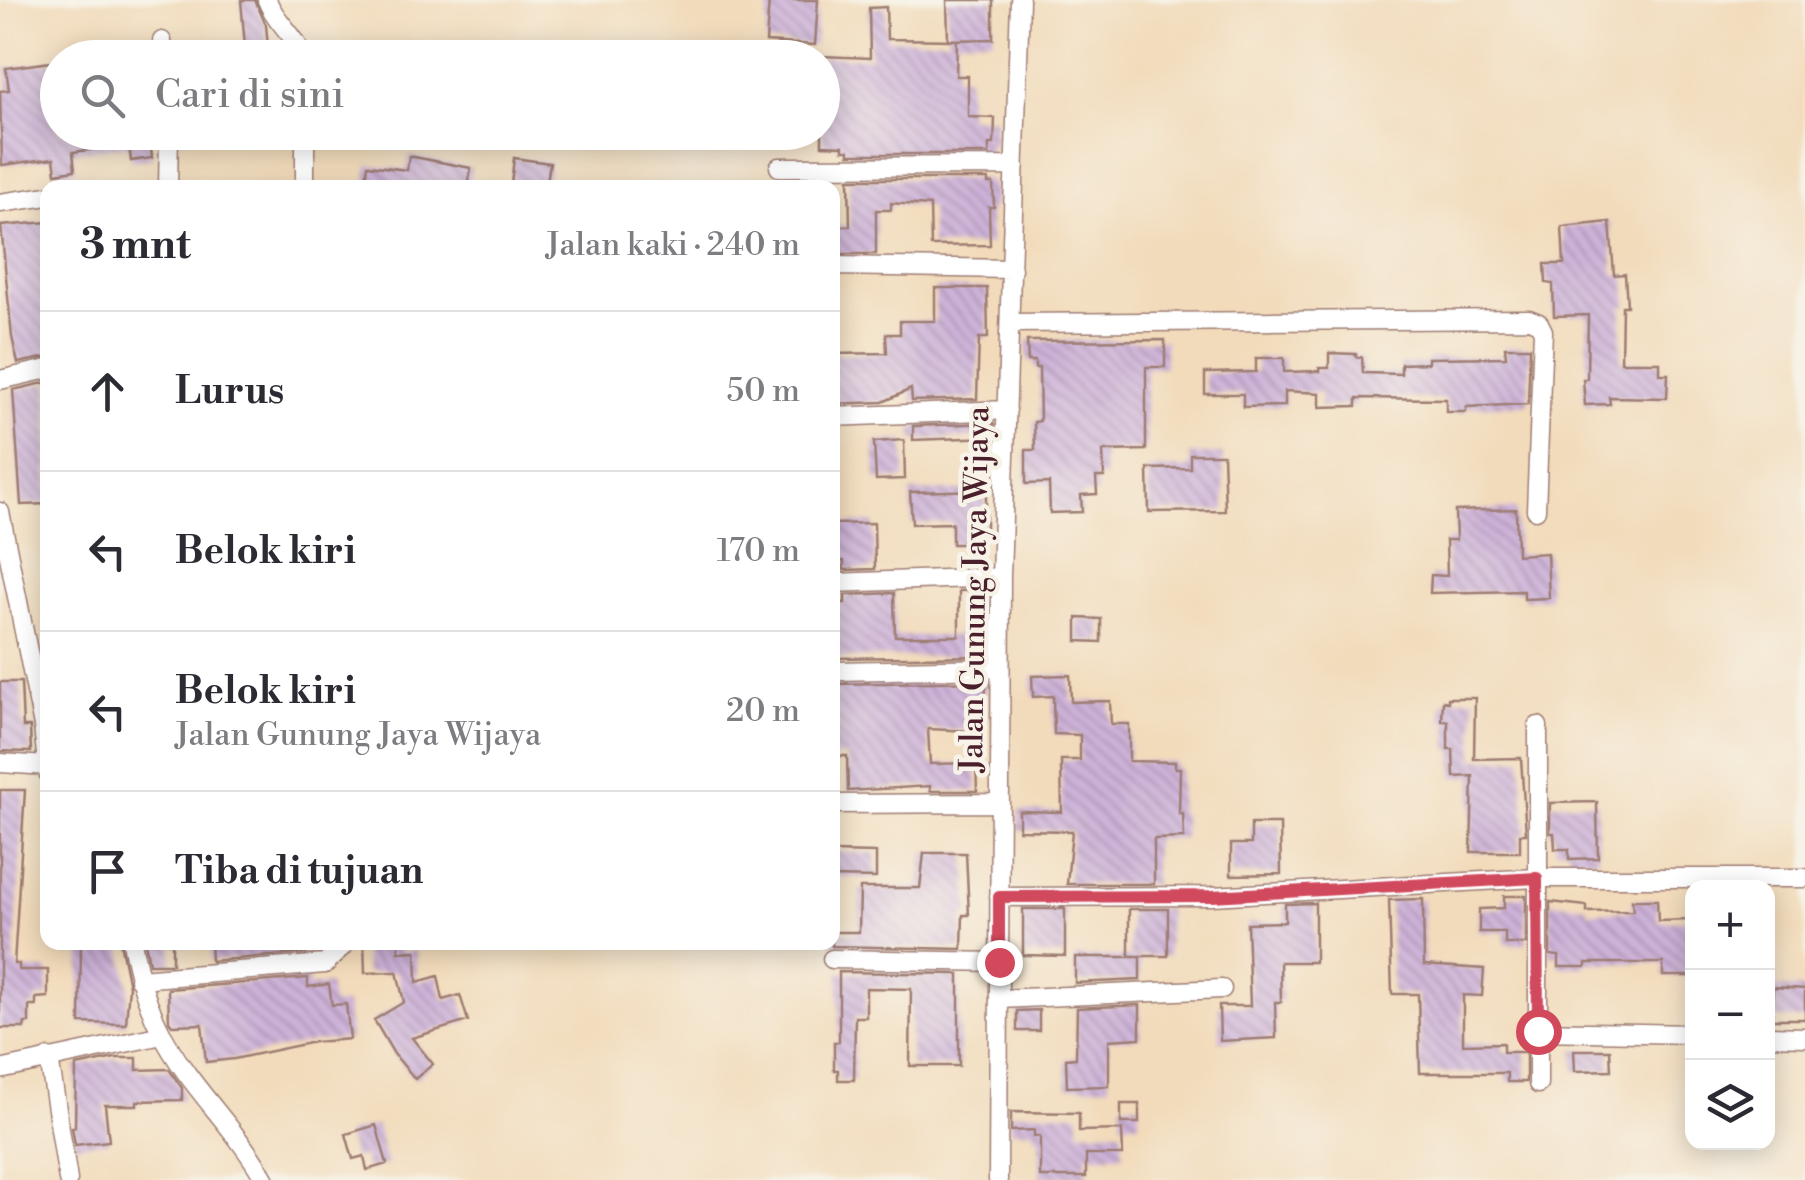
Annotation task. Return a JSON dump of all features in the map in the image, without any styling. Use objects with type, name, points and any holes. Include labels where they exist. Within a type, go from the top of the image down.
[{"type":"street","points":[[266,0],[278,24],[294,40]]},
{"type":"street","name":"Jalan Gunung Jaya Wijaya","points":[[998,1180],[1000,576],[1020,0]]},
{"type":"street","points":[[168,150],[168,180]]},
{"type":"street","points":[[304,150],[304,180]]},
{"type":"street","points":[[779,167],[1016,166]]},
{"type":"street","points":[[0,203],[40,197]]},
{"type":"street","points":[[840,266],[1012,269]]},
{"type":"street","points":[[1010,323],[1539,323],[1543,331],[1536,510]]},
{"type":"street","points":[[0,380],[40,371]]},
{"type":"street","points":[[840,417],[1007,410]]},
{"type":"street","points":[[0,512],[6,580],[40,714]]},
{"type":"street","points":[[840,583],[1000,576]]},
{"type":"street","points":[[840,671],[1000,668]]},
{"type":"street","points":[[1538,726],[1538,1084]]},
{"type":"street","points":[[0,762],[40,767]]},
{"type":"street","points":[[840,804],[1000,804]]},
{"type":"street","points":[[999,897],[1212,896],[1537,878],[1805,878]]},
{"type":"street","points":[[133,950],[139,980],[162,1035],[266,1180]]},
{"type":"street","points":[[139,980],[325,964],[339,950]]},
{"type":"street","points":[[832,959],[999,962]]},
{"type":"street","points":[[998,999],[1222,989]]},
{"type":"street","points":[[1538,1031],[1685,1034]]},
{"type":"street","points":[[0,1070],[162,1035]]},
{"type":"street","points":[[1775,1036],[1805,1037]]},
{"type":"street","points":[[49,1058],[68,1180]]},
{"type":"building","points":[[241,0],[255,0],[266,25],[267,40],[244,40]]},
{"type":"building","points":[[769,0],[818,0],[815,40],[766,40]]},
{"type":"building","points":[[947,0],[993,0],[993,39],[948,40]]},
{"type":"building","points":[[886,7],[887,39],[957,40],[956,76],[968,76],[968,117],[995,118],[994,144],[989,144],[989,154],[849,154],[849,150],[843,150],[840,57],[870,58],[869,8]]},
{"type":"building","points":[[40,63],[40,150],[89,150],[73,152],[75,170],[56,173],[54,158],[2,165],[0,91],[9,90],[6,68]]},
{"type":"building","points":[[130,150],[151,150],[152,158],[131,161]]},
{"type":"building","points":[[409,156],[471,168],[469,180],[366,180],[368,165],[407,170]]},
{"type":"building","points":[[514,158],[550,163],[547,180],[511,180]]},
{"type":"building","points":[[849,179],[988,179],[988,183],[993,183],[990,245],[931,246],[930,206],[891,203],[891,210],[876,210],[876,254],[840,254],[840,226],[850,226]]},
{"type":"building","points":[[1610,222],[1614,275],[1625,274],[1627,306],[1622,306],[1621,362],[1660,362],[1660,374],[1668,374],[1667,398],[1609,397],[1610,404],[1585,405],[1588,315],[1554,316],[1553,284],[1546,283],[1545,264],[1564,264],[1562,227]]},
{"type":"building","points":[[40,223],[40,359],[18,363],[1,226]]},
{"type":"building","points":[[935,288],[987,288],[988,338],[979,338],[977,399],[912,401],[911,389],[883,402],[840,404],[840,354],[887,353],[886,334],[900,334],[900,321],[935,321]]},
{"type":"building","points":[[1165,340],[1165,367],[1146,367],[1146,450],[1103,451],[1104,477],[1096,477],[1097,494],[1081,495],[1082,512],[1050,513],[1049,483],[1026,484],[1026,450],[1035,450],[1034,422],[1040,421],[1039,368],[1035,368],[1035,361],[1028,361],[1027,341]]},
{"type":"building","points":[[1505,347],[1530,347],[1528,404],[1466,407],[1466,412],[1446,412],[1446,399],[1357,398],[1357,406],[1320,407],[1320,393],[1285,391],[1285,406],[1243,407],[1243,394],[1205,394],[1205,373],[1256,372],[1256,358],[1284,358],[1284,372],[1320,371],[1319,368],[1329,368],[1329,353],[1356,354],[1362,357],[1363,373],[1401,374],[1401,364],[1428,363],[1428,358],[1506,357]]},
{"type":"building","points":[[40,384],[40,504],[21,505],[13,390]]},
{"type":"building","points":[[994,423],[993,437],[913,440],[913,426]]},
{"type":"building","points":[[904,440],[905,479],[876,480],[874,442]]},
{"type":"building","points":[[1190,454],[1223,454],[1225,511],[1149,512],[1148,469],[1190,468]]},
{"type":"building","points":[[986,490],[986,536],[973,536],[973,544],[952,544],[952,523],[912,524],[910,492]]},
{"type":"building","points":[[1516,509],[1517,555],[1547,553],[1549,598],[1524,599],[1524,591],[1430,593],[1431,575],[1447,576],[1446,540],[1456,540],[1455,511]]},
{"type":"building","points":[[874,523],[875,569],[844,570],[844,561],[840,561],[840,524]]},
{"type":"building","points":[[988,590],[987,656],[840,658],[840,603],[845,603],[845,595],[894,593],[895,636],[959,636],[959,591]]},
{"type":"building","points":[[1077,618],[1101,619],[1101,642],[1077,641]]},
{"type":"building","points":[[1070,675],[1071,702],[1110,701],[1111,724],[1129,724],[1129,761],[1175,762],[1175,768],[1180,768],[1179,814],[1183,814],[1184,838],[1154,839],[1154,884],[1067,884],[1072,831],[1019,830],[1019,811],[1062,812],[1061,760],[1080,760],[1080,735],[1054,734],[1053,696],[1033,697],[1032,676]]},
{"type":"building","points":[[987,681],[982,718],[973,718],[973,731],[928,729],[930,764],[976,763],[977,791],[930,791],[930,786],[848,791],[847,756],[840,756],[840,684]]},
{"type":"building","points":[[0,682],[21,682],[23,727],[30,727],[31,752],[0,751]]},
{"type":"building","points":[[1448,698],[1475,698],[1474,759],[1521,758],[1526,834],[1520,834],[1520,852],[1471,852],[1473,776],[1454,777],[1448,721],[1442,721],[1443,701],[1448,702]]},
{"type":"building","points":[[0,790],[25,790],[14,964],[19,964],[19,970],[48,970],[48,997],[36,998],[36,1006],[29,1006],[29,1023],[24,1028],[0,1028]]},
{"type":"building","points":[[1597,802],[1598,858],[1569,859],[1569,849],[1555,849],[1554,833],[1550,833],[1550,803]]},
{"type":"building","points":[[1251,824],[1280,824],[1281,874],[1231,875],[1231,844],[1251,844]]},
{"type":"building","points":[[840,852],[876,853],[876,878],[840,877]]},
{"type":"building","points":[[924,853],[966,853],[969,915],[963,915],[962,949],[840,946],[840,932],[859,932],[860,888],[920,888]]},
{"type":"building","points":[[1504,896],[1526,896],[1526,944],[1505,944],[1505,932],[1479,932],[1479,909],[1504,908]]},
{"type":"building","points":[[1423,899],[1424,965],[1484,969],[1482,996],[1463,995],[1463,1044],[1503,1043],[1503,1052],[1526,1052],[1526,1082],[1507,1082],[1507,1073],[1420,1073],[1418,994],[1392,994],[1389,900]]},
{"type":"building","points":[[1632,900],[1657,900],[1658,921],[1685,920],[1685,976],[1663,976],[1663,963],[1559,967],[1559,956],[1550,955],[1550,902],[1587,906],[1587,912],[1633,911]]},
{"type":"building","points":[[1315,903],[1315,962],[1280,962],[1281,1002],[1275,1002],[1276,1038],[1220,1041],[1219,1006],[1250,1006],[1247,923],[1285,922],[1285,904]]},
{"type":"building","points":[[1023,909],[1065,909],[1065,956],[1023,955]]},
{"type":"building","points":[[1129,909],[1168,909],[1168,956],[1129,956]]},
{"type":"building","points":[[81,950],[122,950],[129,986],[126,1024],[80,1023]]},
{"type":"building","points":[[146,950],[172,950],[172,964],[149,964]]},
{"type":"building","points":[[210,950],[307,950],[307,953],[211,961]]},
{"type":"building","points":[[364,950],[416,951],[417,982],[438,976],[443,1000],[460,995],[468,1021],[412,1038],[433,1064],[415,1079],[374,1020],[404,1002],[397,972],[365,973]]},
{"type":"building","points":[[1075,957],[1140,957],[1140,980],[1075,983]]},
{"type":"building","points":[[839,972],[959,974],[959,1066],[910,1066],[911,989],[866,988],[866,1017],[855,1017],[854,1080],[838,1080],[834,1042],[839,1042]]},
{"type":"building","points":[[308,978],[308,987],[329,984],[332,1005],[346,1004],[350,1039],[206,1062],[202,1024],[172,1025],[169,1021],[168,989]]},
{"type":"building","points":[[1775,987],[1805,989],[1805,1019],[1775,1019]]},
{"type":"building","points":[[1140,1005],[1140,1038],[1109,1040],[1109,1086],[1067,1087],[1066,1059],[1076,1058],[1077,1008]]},
{"type":"building","points":[[1039,1010],[1039,1031],[1017,1031],[1017,1011]]},
{"type":"building","points":[[1574,1050],[1610,1050],[1611,1070],[1575,1071]]},
{"type":"building","points":[[137,1058],[137,1070],[169,1069],[182,1088],[182,1100],[105,1105],[109,1141],[75,1145],[72,1127],[76,1066]]},
{"type":"building","points":[[1121,1104],[1139,1104],[1139,1123],[1121,1123]]},
{"type":"building","points":[[1011,1112],[1079,1113],[1079,1131],[1122,1130],[1123,1155],[1086,1155],[1086,1177],[1040,1177],[1040,1136],[1034,1136],[1034,1130],[1011,1131]]},
{"type":"building","points":[[376,1125],[387,1164],[367,1170],[364,1156],[353,1159],[346,1134]]},
{"type":"route","points":[[999,962],[999,897],[1212,896],[1537,878],[1538,1031]]}]
